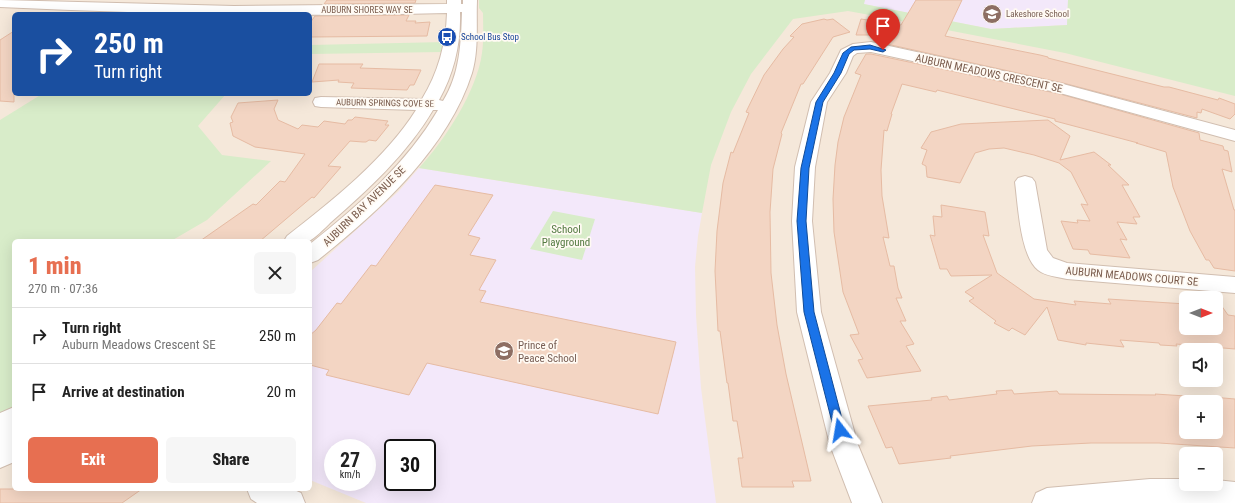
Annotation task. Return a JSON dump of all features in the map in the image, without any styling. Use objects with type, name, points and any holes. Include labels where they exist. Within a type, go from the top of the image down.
[{"type":"street","name":"AUBURN SHORES WAY SE","points":[[0,2],[112,8],[462,4]]},
{"type":"street","name":"AUBURN BAY AVENUE SE","points":[[297,239],[352,193],[386,159],[410,131],[427,104],[445,68],[453,32],[462,4]]},
{"type":"street","name":"AUBURN BAY AVENUE SE","points":[[312,253],[363,210],[396,178],[427,141],[450,105],[462,78],[469,52],[470,32],[462,4]]},
{"type":"street","name":"AUBURN MEADOWS CRESCENT SE","points":[[867,503],[844,445],[809,312],[802,221],[805,168],[816,113],[819,102],[838,73],[846,53],[853,49],[870,47],[1063,89],[1235,136]]},
{"type":"street","name":"AUBURN SPRINGS COVE SE","points":[[321,102],[450,105]]},
{"type":"street","name":"AUBURN MEADOWS COURT SE","points":[[1025,182],[1036,251],[1040,259],[1050,267],[1075,272],[1157,277],[1235,286]]},
{"type":"street","points":[[0,427],[12,420]]},
{"type":"street","points":[[0,454],[12,447]]},
{"type":"street","points":[[265,491],[272,496],[290,503]]},
{"type":"street","points":[[1066,502],[1150,493],[1214,494],[1235,496]]},
{"type":"shaded area","points":[[0,0],[1235,0],[1235,503],[0,503]]},
{"type":"shaded area","name":"Lakeshore School","points":[[865,0],[1068,0],[1067,25],[991,29],[863,4]]},
{"type":"shaded area","name":"Prince of Peace School","points":[[419,168],[702,213],[695,267],[696,315],[701,388],[716,503],[366,503],[337,491],[376,491],[376,439],[324,439],[324,486],[312,481],[312,270],[398,192]]},
{"type":"green space","points":[[479,0],[865,0],[864,4],[991,29],[1067,25],[1068,0],[1235,0],[1235,96],[1065,53],[848,11],[793,19],[751,74],[731,112],[711,165],[702,213],[419,168],[439,144],[449,129],[467,99],[474,83],[479,68],[483,43],[483,13],[479,8]]},
{"type":"green space","points":[[445,42],[443,52],[312,54],[312,45]]},
{"type":"green space","points":[[39,96],[224,96],[198,126],[222,155],[271,161],[207,220],[174,239],[12,239],[12,412],[0,418],[0,120]]},
{"type":"green space","name":"School Playground","points":[[553,211],[595,219],[582,260],[530,249]]},
{"type":"building","points":[[327,0],[416,0],[415,3],[324,4]]},
{"type":"building","points":[[916,0],[962,0],[945,36],[1040,55],[1218,100],[1219,98],[1235,104],[1235,114],[1230,119],[1202,109],[1201,113],[1197,112],[1197,118],[1063,83],[873,41],[876,35],[856,35],[861,19],[901,25]]},
{"type":"building","points":[[409,15],[406,21],[416,21],[415,23],[430,22],[427,36],[312,37],[312,20],[315,16]]},
{"type":"building","points":[[824,19],[833,19],[850,32],[833,37],[803,84],[801,84],[781,133],[773,169],[770,212],[771,273],[777,325],[786,374],[811,481],[792,481],[794,487],[742,487],[738,458],[743,458],[737,421],[733,421],[720,331],[718,331],[715,271],[717,231],[723,183],[731,152],[733,153],[749,113],[746,112],[764,75],[794,37],[790,36],[802,24]]},
{"type":"building","points":[[12,32],[12,96],[14,96],[14,102],[0,101],[0,40]]},
{"type":"building","points":[[866,54],[1060,94],[1199,133],[1200,140],[1223,146],[1224,150],[1228,151],[1232,172],[1222,169],[1235,210],[1235,271],[1214,268],[1209,260],[1206,260],[1190,231],[1173,187],[1166,152],[1055,121],[1055,119],[937,90],[936,92],[902,84],[891,114],[887,131],[884,130],[881,170],[882,196],[889,238],[883,237],[890,266],[894,266],[898,288],[902,298],[896,298],[906,321],[900,321],[914,344],[906,346],[921,371],[867,378],[858,360],[863,359],[850,335],[859,334],[843,292],[834,232],[833,199],[838,142],[844,117],[861,75],[855,73]]},
{"type":"building","points":[[319,64],[363,64],[360,68],[421,70],[414,85],[410,85],[407,90],[351,88],[354,83],[338,82],[339,80],[312,82]]},
{"type":"building","points":[[278,100],[274,109],[278,120],[298,129],[302,125],[318,127],[324,121],[345,124],[348,120],[352,120],[355,117],[388,121],[385,125],[389,125],[376,141],[350,141],[328,166],[341,167],[314,198],[312,197],[262,239],[203,239],[253,204],[256,205],[280,181],[285,182],[305,154],[255,147],[233,136],[230,123],[233,122],[231,117],[238,103]]},
{"type":"building","points":[[1048,120],[1070,136],[1060,160],[1094,152],[1111,165],[1108,165],[1129,185],[1122,185],[1140,217],[1133,217],[1137,224],[1117,222],[1127,240],[1120,239],[1130,258],[1090,254],[1088,250],[1073,249],[1061,221],[1078,223],[1077,220],[1090,221],[1081,204],[1088,205],[1071,172],[1059,163],[1004,148],[989,149],[975,153],[960,183],[927,177],[926,166],[922,164],[927,150],[921,148],[931,132],[961,124]]},
{"type":"building","points":[[435,185],[493,195],[468,235],[480,238],[470,255],[496,260],[479,290],[486,291],[480,302],[676,342],[658,414],[427,363],[409,395],[326,375],[329,370],[312,366],[312,333],[337,303],[341,304],[371,265],[376,266]]},
{"type":"building","points":[[941,205],[985,212],[989,236],[983,235],[997,273],[1034,299],[1076,305],[1074,301],[1111,304],[1108,299],[1179,304],[1179,335],[1223,335],[1223,308],[1228,315],[1235,316],[1235,349],[1223,348],[1223,343],[1179,343],[1176,344],[1177,346],[1120,340],[1124,347],[1086,343],[1086,345],[1058,340],[1047,307],[1025,335],[1012,328],[1009,331],[994,323],[996,321],[969,301],[974,298],[965,292],[992,275],[951,276],[947,269],[940,269],[930,235],[935,236],[933,216],[942,217]]},
{"type":"building","points":[[1012,390],[1014,394],[1057,391],[1059,394],[1156,395],[1155,394],[1179,396],[1179,439],[1223,439],[1223,398],[1235,399],[1235,448],[1159,443],[1091,443],[1032,446],[899,464],[892,447],[886,448],[868,406],[932,400],[931,398],[947,396],[949,400],[997,394],[996,391]]},
{"type":"building","points":[[0,489],[12,489],[12,491],[139,491],[122,503],[0,503]]},
{"type":"place","name":"Lakeshore School","points":[[992,14]]},
{"type":"place","name":"School Bus Stop","points":[[447,37]]},
{"type":"place","name":"Prince of Peace School","points":[[504,351]]},
{"type":"route","points":[[840,430],[809,312],[802,221],[805,168],[819,102],[838,73],[846,53],[853,49],[870,47],[883,50]]}]
